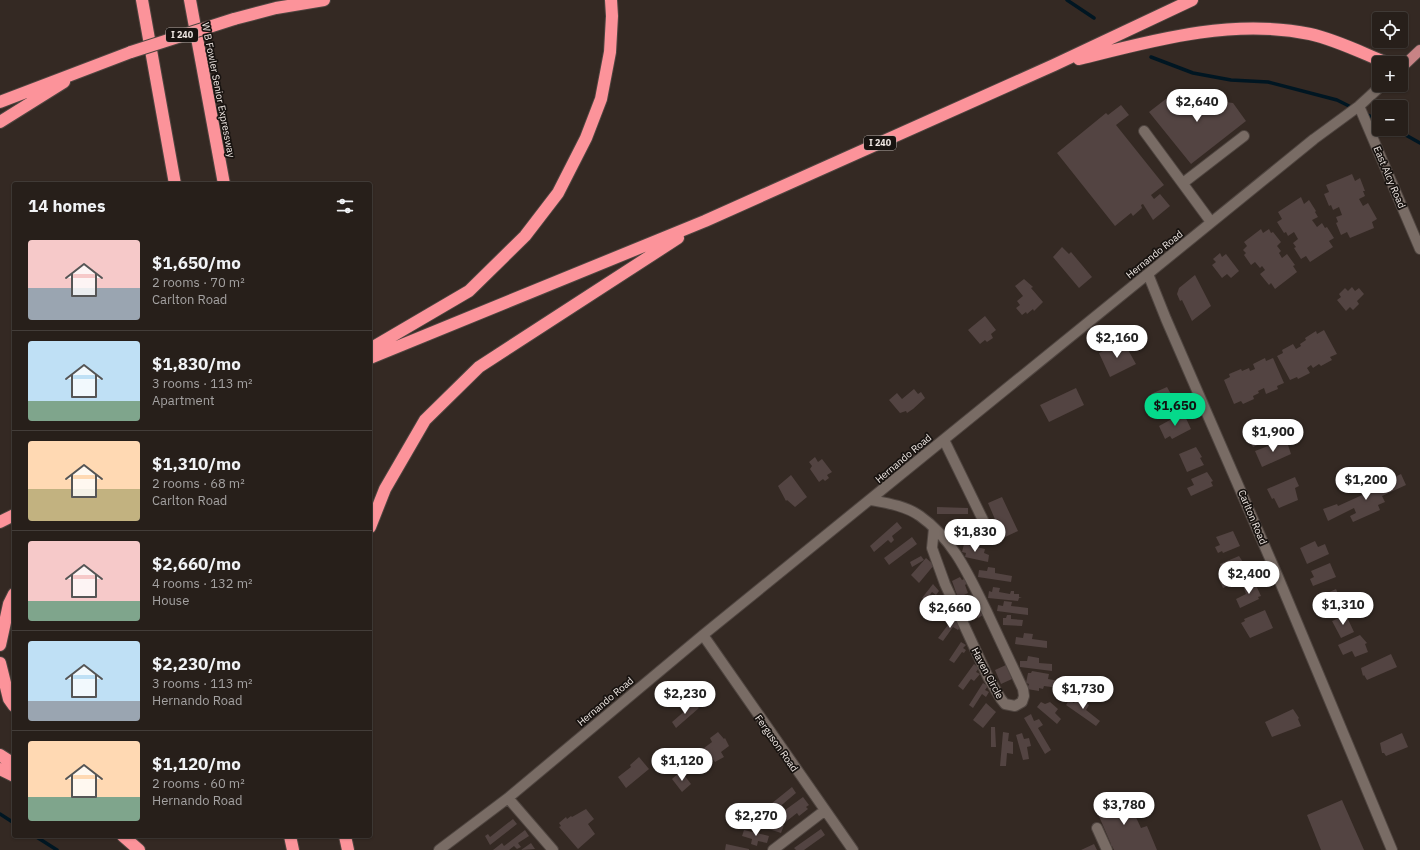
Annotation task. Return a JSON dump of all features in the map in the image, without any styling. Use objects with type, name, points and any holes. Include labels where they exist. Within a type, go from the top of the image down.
[{"type":"highway","points":[[142,0],[175,182]]},
{"type":"highway","name":"W B Fowler Senior Expressway","points":[[190,0],[224,182]]},
{"type":"highway","points":[[276,8],[292,0]]},
{"type":"highway","name":"I 240","points":[[88,67],[234,19],[276,8],[324,0]]},
{"type":"highway","points":[[372,347],[469,290],[525,236],[558,193],[586,138],[601,99],[610,52],[612,16],[611,0]]},
{"type":"highway","name":"I 240","points":[[705,221],[1054,65],[1192,0]]},
{"type":"highway","points":[[1054,65],[1166,38],[1244,28],[1274,29],[1311,34],[1351,47],[1372,56]]},
{"type":"highway","points":[[0,102],[88,67]]},
{"type":"highway","points":[[0,122],[88,67]]},
{"type":"highway","points":[[372,357],[705,221]]},
{"type":"highway","points":[[372,522],[385,489],[425,420],[479,367],[705,221]]},
{"type":"highway","points":[[0,522],[12,517]]},
{"type":"highway","points":[[0,645],[9,604],[12,598]]},
{"type":"highway","points":[[0,663],[8,699],[12,704]]},
{"type":"highway","points":[[0,755],[12,763]]},
{"type":"highway","points":[[0,769],[12,775]]},
{"type":"highway","points":[[125,838],[139,850]]},
{"type":"highway","points":[[290,838],[293,850]]},
{"type":"highway","points":[[345,838],[348,850]]},
{"type":"highway","points":[[350,838],[351,850]]},
{"type":"main road","points":[[1408,61],[1420,50]]},
{"type":"street","name":"Hernando Road","points":[[439,850],[508,798],[703,635],[1314,139],[1360,106],[1375,92]]},
{"type":"street","name":"East Alcy Road","points":[[1360,106],[1420,249]]},
{"type":"street","points":[[1144,130],[1212,222]]},
{"type":"street","points":[[1183,183],[1244,136]]},
{"type":"street","name":"Carlton Road","points":[[1148,274],[1166,319],[1278,577],[1392,850]]},
{"type":"street","points":[[944,440],[983,520]]},
{"type":"street","name":"Haven Circle","points":[[871,500],[896,505],[919,515],[934,528],[954,548],[971,578],[1023,689],[1024,696],[1022,702],[1015,706],[1005,704],[1001,699],[945,584],[932,548],[934,528]]},
{"type":"street","name":"Ferguson Road","points":[[703,635],[824,811],[853,850]]},
{"type":"street","points":[[508,798],[554,850]]},
{"type":"street","points":[[773,850],[824,811]]},
{"type":"street","points":[[1097,828],[1107,850]]},
{"type":"building","points":[[1171,95],[1233,103],[1246,121],[1191,164],[1149,112]]},
{"type":"building","points":[[1121,105],[1129,115],[1116,125],[1164,185],[1151,195],[1154,199],[1160,194],[1170,206],[1153,220],[1143,204],[1141,205],[1142,208],[1133,216],[1131,213],[1115,226],[1057,153],[1106,113],[1108,115]]},
{"type":"building","points":[[1352,174],[1355,181],[1360,178],[1365,191],[1363,191],[1365,196],[1359,199],[1363,206],[1368,203],[1377,219],[1372,222],[1374,228],[1350,238],[1347,232],[1341,235],[1336,223],[1338,222],[1336,217],[1342,215],[1339,207],[1333,210],[1331,205],[1329,206],[1324,194],[1329,192],[1326,185]]},
{"type":"building","points":[[1301,197],[1304,204],[1309,200],[1316,211],[1315,212],[1318,217],[1312,220],[1317,227],[1322,223],[1325,228],[1327,227],[1334,238],[1329,241],[1333,247],[1310,262],[1306,256],[1301,259],[1294,248],[1296,247],[1293,243],[1298,239],[1294,232],[1288,236],[1286,232],[1284,233],[1277,222],[1282,219],[1278,212]]},
{"type":"building","points":[[1261,229],[1263,233],[1269,229],[1271,233],[1273,232],[1281,242],[1277,246],[1281,251],[1279,253],[1282,258],[1287,254],[1295,265],[1293,266],[1297,272],[1275,289],[1271,283],[1269,285],[1260,274],[1265,270],[1262,266],[1260,268],[1255,262],[1251,265],[1244,255],[1246,253],[1243,250],[1247,246],[1244,242]]},
{"type":"building","points":[[1062,247],[1069,254],[1071,252],[1092,277],[1079,288],[1053,257]]},
{"type":"building","points":[[1220,253],[1222,257],[1226,254],[1239,271],[1231,278],[1227,274],[1222,278],[1212,265],[1216,262],[1213,259]]},
{"type":"building","points":[[1195,275],[1211,306],[1192,321],[1182,300],[1180,301],[1177,294],[1179,288]]},
{"type":"building","points":[[1024,279],[1033,287],[1031,288],[1043,302],[1034,311],[1033,309],[1027,314],[1026,312],[1022,315],[1016,308],[1020,305],[1017,301],[1023,296],[1015,286]]},
{"type":"building","points":[[1352,287],[1355,291],[1359,288],[1364,294],[1357,301],[1359,304],[1353,310],[1350,307],[1346,311],[1337,300],[1341,297],[1339,294],[1345,288],[1348,291]]},
{"type":"building","points":[[985,316],[996,330],[991,334],[993,338],[987,342],[985,340],[980,344],[968,330]]},
{"type":"building","points":[[1324,330],[1337,354],[1330,357],[1332,360],[1321,366],[1319,364],[1313,368],[1311,365],[1307,368],[1310,373],[1298,379],[1297,377],[1290,380],[1277,356],[1283,353],[1282,350],[1293,344],[1296,349],[1306,340],[1305,338],[1316,331],[1317,334]]},
{"type":"building","points":[[1123,341],[1136,364],[1110,377],[1099,353]]},
{"type":"building","points":[[1265,358],[1266,361],[1273,358],[1284,383],[1277,386],[1278,389],[1266,394],[1264,388],[1258,391],[1259,393],[1253,396],[1254,399],[1243,404],[1241,401],[1234,404],[1224,380],[1230,377],[1229,374],[1241,369],[1242,371],[1249,368],[1250,371],[1255,369],[1253,364]]},
{"type":"building","points":[[1167,387],[1173,401],[1152,410],[1147,401],[1153,398],[1151,394]]},
{"type":"building","points":[[1076,388],[1084,405],[1049,422],[1040,405]]},
{"type":"building","points":[[914,389],[918,394],[921,392],[925,398],[907,413],[906,411],[900,413],[889,400],[897,393],[902,399]]},
{"type":"building","points":[[1184,414],[1191,429],[1172,439],[1170,436],[1165,439],[1159,426],[1179,415],[1179,417]]},
{"type":"building","points":[[1279,423],[1284,434],[1253,447],[1248,436],[1266,426],[1267,428]]},
{"type":"building","points":[[1286,439],[1291,454],[1262,467],[1255,451]]},
{"type":"building","points":[[1196,447],[1202,457],[1200,458],[1204,465],[1187,472],[1179,454]]},
{"type":"building","points":[[815,457],[818,462],[822,459],[832,472],[827,475],[829,478],[825,481],[823,479],[819,482],[810,469],[812,466],[809,462]]},
{"type":"building","points":[[1207,472],[1213,481],[1211,482],[1213,486],[1191,496],[1187,488],[1194,485],[1191,479]]},
{"type":"building","points":[[1401,474],[1406,485],[1382,496],[1385,502],[1378,505],[1380,510],[1353,522],[1350,516],[1356,513],[1354,508],[1328,521],[1323,509],[1337,504],[1338,506],[1371,491],[1370,489]]},
{"type":"building","points":[[791,475],[807,497],[795,507],[787,500],[786,501],[778,486]]},
{"type":"building","points":[[1295,477],[1299,486],[1295,488],[1298,500],[1279,508],[1267,489]]},
{"type":"building","points":[[1002,497],[1018,531],[1003,538],[988,503]]},
{"type":"building","points":[[937,507],[968,508],[968,514],[937,514]]},
{"type":"building","points":[[897,522],[902,528],[892,536],[894,540],[891,543],[888,540],[874,552],[870,546]]},
{"type":"building","points":[[958,525],[964,526],[964,532],[982,533],[981,540],[950,537],[950,530],[957,531]]},
{"type":"building","points":[[1233,531],[1240,546],[1223,553],[1222,551],[1218,553],[1215,547],[1220,545],[1216,537]]},
{"type":"building","points":[[912,537],[917,544],[889,565],[884,558]]},
{"type":"building","points":[[1315,541],[1318,547],[1325,544],[1329,554],[1307,564],[1300,548]]},
{"type":"building","points":[[964,544],[985,549],[984,553],[989,555],[988,562],[965,557],[966,553],[962,552]]},
{"type":"building","points":[[921,556],[924,560],[912,567],[910,562]]},
{"type":"building","points":[[1239,556],[1247,568],[1245,569],[1246,571],[1233,575],[1236,582],[1223,588],[1218,577],[1224,574],[1220,564]]},
{"type":"building","points":[[926,558],[934,565],[919,583],[911,575]]},
{"type":"building","points":[[1330,563],[1336,577],[1313,586],[1310,579],[1314,577],[1311,571]]},
{"type":"building","points":[[988,567],[995,568],[995,573],[1012,576],[1011,582],[978,577],[979,570],[987,571]]},
{"type":"building","points":[[960,577],[962,580],[966,578],[968,583],[965,585],[968,593],[958,598],[952,581]]},
{"type":"building","points":[[1251,582],[1253,584],[1255,583],[1261,596],[1258,597],[1259,599],[1240,608],[1236,599],[1246,594],[1243,586]]},
{"type":"building","points":[[933,584],[939,591],[936,595],[932,592],[926,600],[922,598]]},
{"type":"building","points":[[993,587],[1000,588],[999,592],[1010,594],[1011,591],[1014,591],[1014,594],[1019,594],[1019,597],[1022,598],[1019,598],[1018,601],[988,598],[989,591],[992,592]]},
{"type":"building","points":[[1336,589],[1344,608],[1329,614],[1323,595]]},
{"type":"building","points":[[973,594],[983,615],[978,618],[969,597]]},
{"type":"building","points":[[944,595],[948,598],[945,603],[949,605],[946,609],[943,607],[934,620],[929,616]]},
{"type":"building","points":[[1004,601],[1012,602],[1011,606],[1028,608],[1028,615],[997,611],[998,605],[1003,606]]},
{"type":"building","points":[[1265,610],[1273,628],[1250,638],[1241,623],[1245,621],[1244,619]]},
{"type":"building","points":[[1007,615],[1011,615],[1011,619],[1023,620],[1022,626],[1003,625],[1003,618],[1006,618]]},
{"type":"building","points":[[1346,615],[1354,632],[1341,638],[1332,621]]},
{"type":"building","points":[[954,617],[958,621],[957,623],[961,626],[958,630],[953,627],[943,641],[938,638]]},
{"type":"building","points":[[1024,633],[1033,634],[1032,639],[1047,641],[1047,648],[1015,644],[1016,637],[1023,638]]},
{"type":"building","points":[[1360,635],[1367,643],[1365,644],[1368,652],[1355,657],[1352,651],[1343,655],[1338,645]]},
{"type":"building","points":[[961,642],[966,645],[963,648],[966,650],[964,653],[962,652],[954,663],[949,660]]},
{"type":"building","points":[[1391,654],[1397,667],[1367,680],[1364,675],[1363,676],[1361,668]]},
{"type":"building","points":[[1028,656],[1039,658],[1039,663],[1052,664],[1052,671],[1020,667],[1020,661],[1027,661]]},
{"type":"building","points":[[974,664],[979,668],[976,672],[980,674],[974,681],[971,679],[963,690],[958,686]]},
{"type":"building","points":[[1006,665],[1012,679],[1001,684],[995,670]]},
{"type":"building","points":[[1032,671],[1049,674],[1048,679],[1059,681],[1058,688],[1044,686],[1043,689],[1039,688],[1039,691],[1027,689],[1029,684],[1026,683],[1028,673],[1031,673]]},
{"type":"building","points":[[983,683],[988,686],[985,690],[989,692],[986,697],[982,694],[973,708],[969,705]]},
{"type":"building","points":[[1078,697],[1089,705],[1086,710],[1100,721],[1096,726],[1066,705],[1069,700],[1074,703]]},
{"type":"building","points":[[1041,702],[1045,704],[1050,702],[1058,709],[1055,713],[1061,719],[1057,724],[1037,707]]},
{"type":"building","points":[[694,703],[699,708],[676,728],[672,722]]},
{"type":"building","points":[[986,703],[996,712],[983,728],[973,720]]},
{"type":"building","points":[[1293,709],[1299,718],[1298,719],[1301,726],[1272,737],[1265,722]]},
{"type":"building","points":[[1031,714],[1034,721],[1039,719],[1043,725],[1038,728],[1051,750],[1045,754],[1024,718]]},
{"type":"building","points":[[991,727],[995,727],[996,747],[991,747]]},
{"type":"building","points":[[718,732],[724,739],[725,738],[729,746],[721,752],[724,757],[715,762],[712,758],[707,762],[700,751],[712,742],[710,738]]},
{"type":"building","points":[[1003,732],[1009,733],[1008,741],[1013,742],[1013,754],[1007,753],[1006,766],[1000,766]]},
{"type":"building","points":[[1022,733],[1024,739],[1029,738],[1031,746],[1027,747],[1029,759],[1023,760],[1016,735]]},
{"type":"building","points":[[1402,733],[1408,747],[1386,756],[1382,753],[1380,743]]},
{"type":"building","points":[[639,757],[649,769],[626,788],[618,777],[631,767],[630,765]]},
{"type":"building","points":[[681,771],[691,784],[682,792],[672,779]]},
{"type":"building","points":[[792,787],[796,793],[771,814],[766,808]]},
{"type":"building","points":[[1125,794],[1141,828],[1147,826],[1157,850],[1114,850],[1112,846],[1111,847],[1095,807]]},
{"type":"building","points":[[803,797],[809,805],[806,807],[808,809],[799,816],[797,813],[783,824],[777,816]]},
{"type":"building","points":[[1342,800],[1364,850],[1321,850],[1307,815]]},
{"type":"building","points":[[586,809],[594,819],[588,824],[595,834],[578,849],[559,827],[561,826],[559,823],[566,817],[567,819],[571,816],[572,817]]},
{"type":"building","points":[[756,816],[784,825],[781,833],[754,824]]},
{"type":"building","points":[[513,819],[517,824],[490,845],[485,836],[488,834],[490,837]]},
{"type":"building","points":[[821,829],[825,835],[804,850],[796,850],[794,848]]},
{"type":"building","points":[[525,830],[529,836],[518,843],[521,847],[517,849],[514,846],[509,850],[493,850],[502,843],[504,846]]},
{"type":"building","points":[[744,830],[769,836],[767,843],[758,841],[757,846],[751,844],[752,839],[742,836]]},
{"type":"building","points":[[531,843],[535,849],[521,850]]},
{"type":"building","points":[[726,844],[749,849],[749,850],[725,850]]},
{"type":"building","points":[[1094,844],[1097,850],[1081,850]]},
{"type":"waterway","points":[[1067,0],[1094,18]]},
{"type":"waterway","points":[[1151,57],[1193,73],[1231,80],[1268,82],[1337,100],[1353,108]]},
{"type":"waterway","points":[[1366,114],[1372,117]]},
{"type":"waterway","points":[[1408,136],[1420,143]]},
{"type":"waterway","points":[[0,814],[12,822]]},
{"type":"waterway","points":[[38,838],[57,850]]}]
